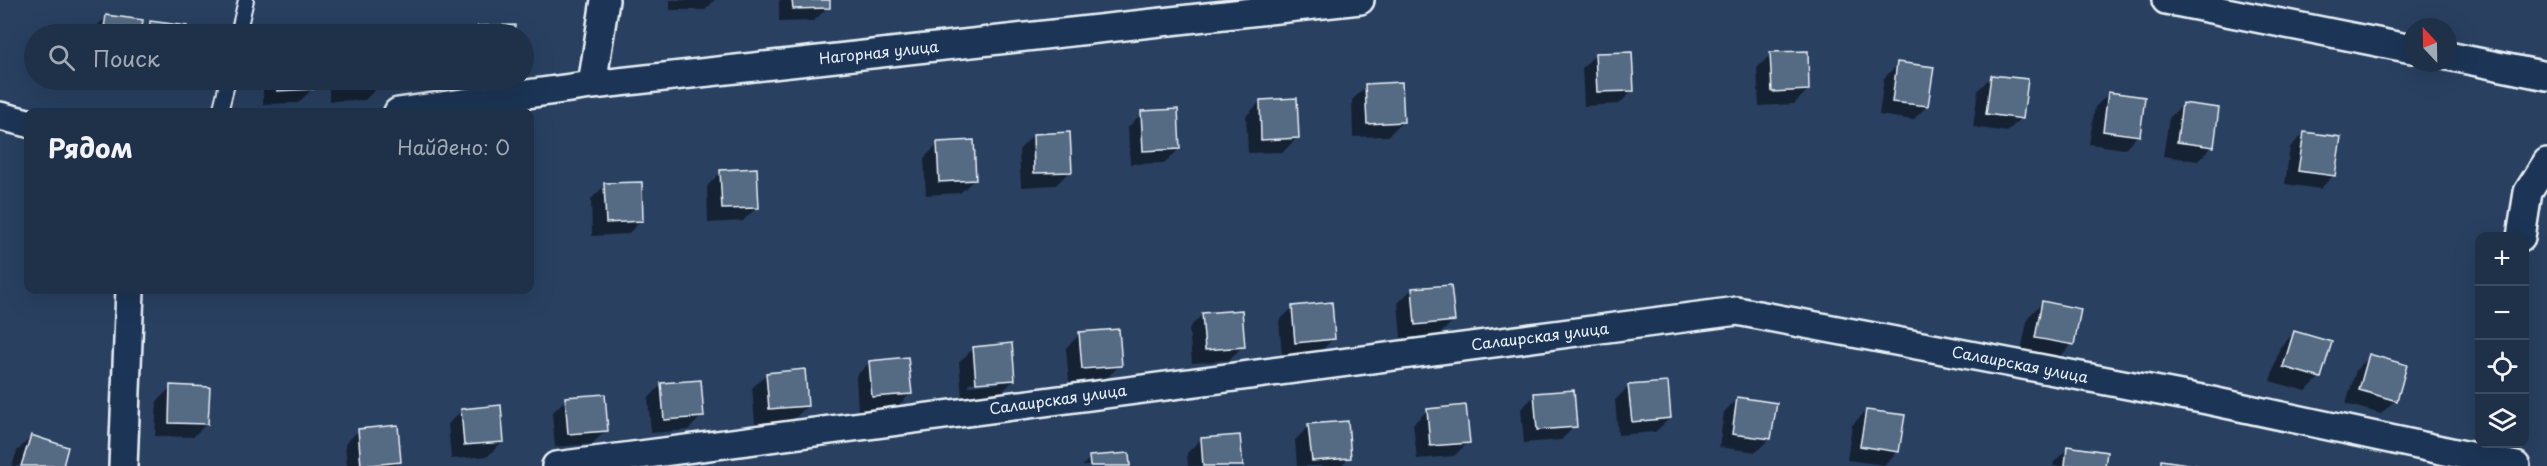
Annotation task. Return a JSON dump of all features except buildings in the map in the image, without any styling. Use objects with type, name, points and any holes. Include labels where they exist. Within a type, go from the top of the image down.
[{"type":"street","points":[[592,85],[605,0]]},
{"type":"street","name":"Нагорная улица","points":[[427,108],[592,85],[1360,0]]},
{"type":"street","points":[[2166,0],[2403,47]]},
{"type":"street","points":[[2457,58],[2547,75]]},
{"type":"street","points":[[0,116],[24,122]]},
{"type":"street","points":[[2522,232],[2528,192],[2547,162]]},
{"type":"street","points":[[123,466],[130,294]]},
{"type":"street","name":"Салаирская улица","points":[[556,466],[1737,311],[2207,400],[2490,457],[2516,466]]},
{"type":"lane","points":[[240,24],[246,0]]},
{"type":"lane","points":[[221,108],[226,90]]}]
